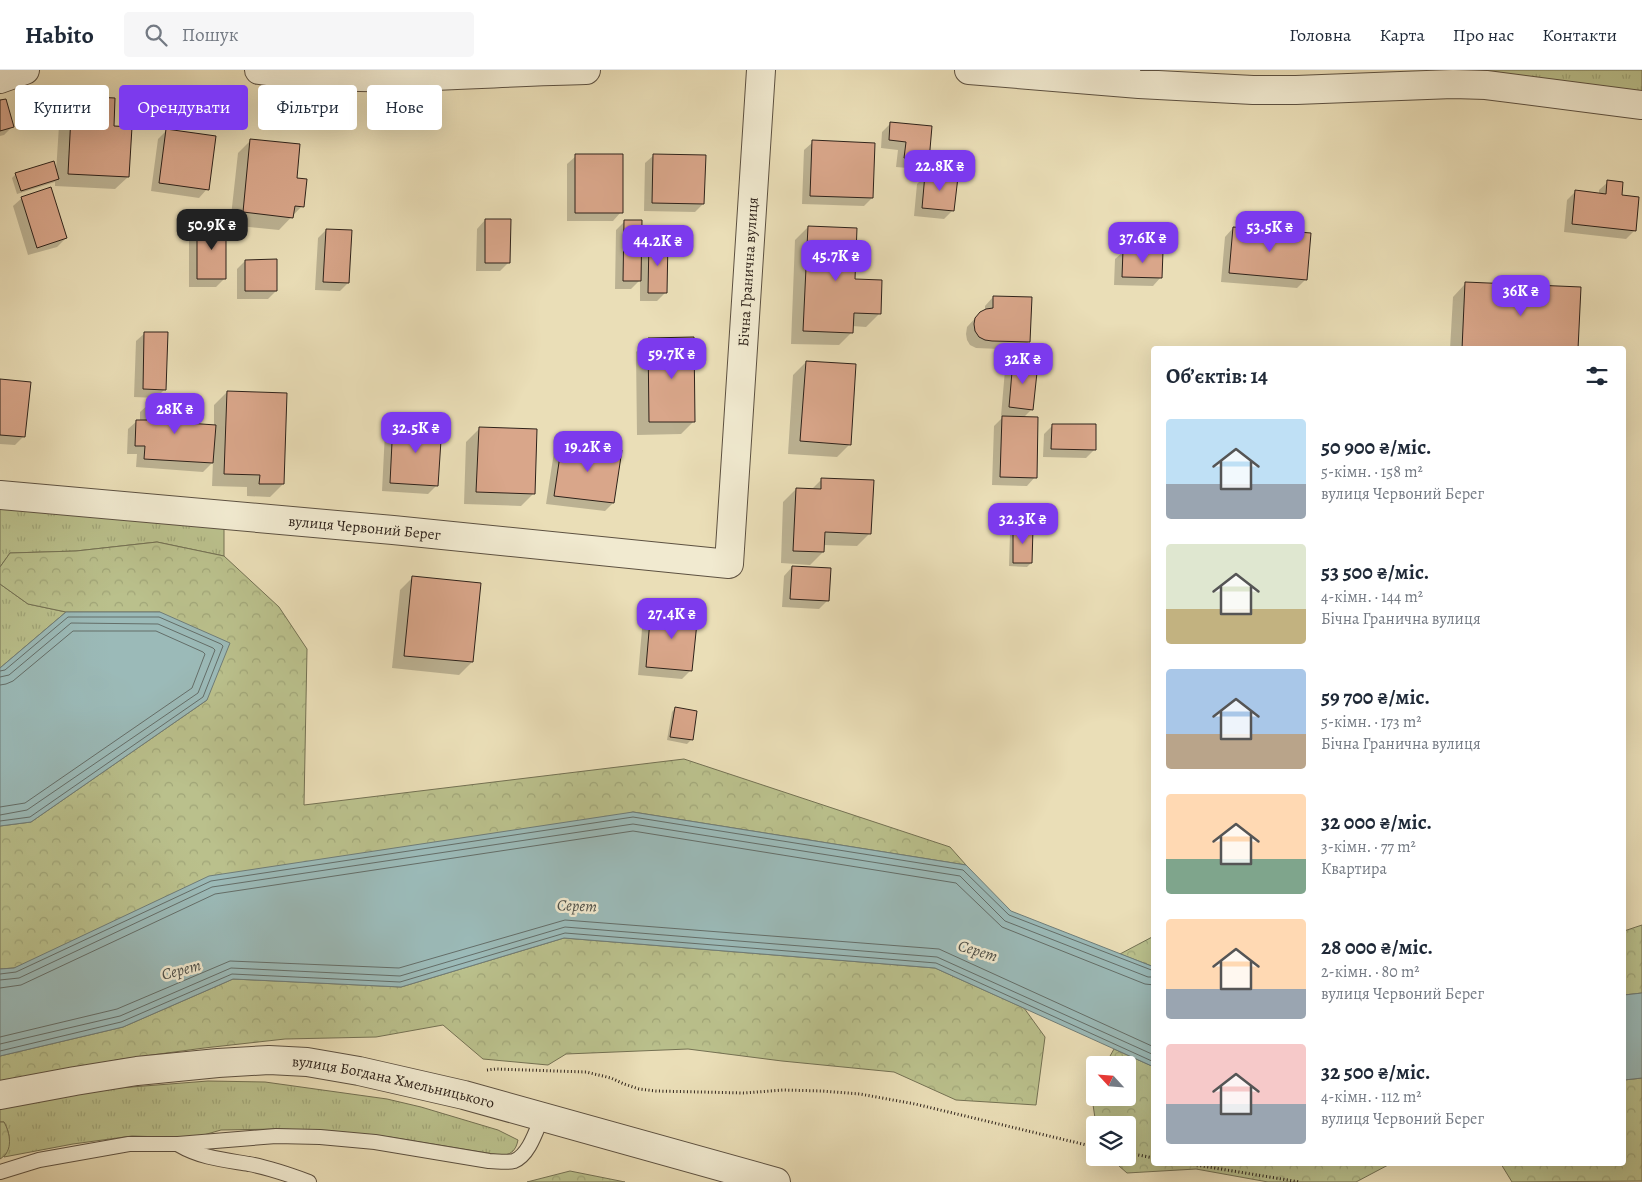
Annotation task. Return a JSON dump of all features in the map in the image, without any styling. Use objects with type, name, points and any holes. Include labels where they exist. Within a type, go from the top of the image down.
[{"type":"street","points":[[0,79],[25,70]]},
{"type":"street","points":[[258,70],[327,77],[361,78],[586,70]]},
{"type":"street","name":"Бічна Гранична вулиця","points":[[729,564],[761,70]]},
{"type":"street","points":[[969,70],[1037,72],[1139,84],[1253,90],[1453,84],[1486,86],[1642,105]]},
{"type":"street","name":"вулиця Червоний Берег","points":[[0,495],[394,530],[729,564]]},
{"type":"street","name":"вулиця Богдана Хмельницького","points":[[0,1095],[137,1071],[269,1060],[307,1062],[359,1071],[464,1095],[776,1182]]},
{"type":"lane","points":[[0,1172],[39,1160],[103,1148],[143,1143],[178,1144],[276,1136],[320,1137],[374,1142],[489,1161],[508,1162],[522,1156],[542,1117]]},
{"type":"lane","points":[[178,1144],[189,1151],[204,1156],[276,1170],[309,1182]]},
{"type":"path","points":[[478,1072],[496,1069],[586,1072],[611,1078],[640,1089],[656,1091],[744,1092],[783,1090],[860,1094],[924,1106],[1086,1145]]},
{"type":"path","points":[[1136,1155],[1151,1157]]},
{"type":"path","points":[[1202,1166],[1300,1182]]},
{"type":"green space","points":[[1427,70],[1642,70],[1642,93],[1427,79]]},
{"type":"green space","points":[[0,504],[224,524],[224,556],[157,542],[76,551],[10,553],[0,567]]},
{"type":"green space","points":[[157,542],[224,556],[279,607],[307,649],[304,805],[684,759],[950,847],[966,865],[633,812],[14,968],[0,969],[0,826],[31,822],[207,700],[160,612],[66,612],[28,604],[0,584],[0,567],[10,553],[76,551]]},
{"type":"green space","points":[[0,584],[28,604],[66,612],[0,668]]},
{"type":"green space","points":[[1642,925],[1642,993],[1626,995],[1626,930]]},
{"type":"green space","points":[[564,938],[935,968],[1024,1008],[1045,1037],[1036,1105],[956,1100],[894,1072],[688,1049],[566,1054],[548,1065],[483,1059],[443,1025],[376,1037],[285,1039],[204,1048],[122,1059],[0,1081],[0,1056],[123,1027],[233,979],[401,987]]},
{"type":"green space","points":[[1151,938],[1151,966],[1120,954]]},
{"type":"green space","points":[[1114,1049],[1130,1056],[1110,1056]]},
{"type":"green space","points":[[1136,1059],[1151,1066],[1151,1166],[1386,1166],[1356,1182],[1268,1182],[1196,1169],[1127,1173],[1119,1166],[1136,1166],[1136,1116],[1095,1116],[1093,1106],[1136,1106]]},
{"type":"green space","points":[[1642,1078],[1642,1181],[1512,1182],[1502,1166],[1626,1166],[1626,1080]]},
{"type":"green space","points":[[208,1081],[265,1082],[387,1099],[498,1130],[518,1140],[512,1152],[506,1155],[499,1155],[390,1137],[332,1131],[278,1129],[221,1130],[193,1138],[132,1136],[73,1144],[4,1157],[9,1144],[9,1135],[4,1122],[0,1122],[0,1108],[106,1089]]},
{"type":"green space","points":[[0,1122],[4,1122],[10,1142],[7,1151],[0,1159]]},
{"type":"green space","points":[[570,1171],[625,1182],[527,1182]]},
{"type":"water","points":[[66,612],[160,612],[230,643],[207,700],[31,822],[0,826],[0,668]]},
{"type":"water","name":"Серет","points":[[633,812],[966,865],[1011,911],[1151,966],[1151,1066],[1136,1059],[1136,1056],[1130,1056],[935,968],[564,938],[401,987],[233,979],[123,1027],[0,1056],[0,969],[14,968],[209,876]]},
{"type":"water","points":[[1642,993],[1642,1078],[1626,1080],[1626,995]]},
{"type":"building","points":[[109,98],[115,98],[114,126],[119,126],[119,130],[132,130],[129,177],[68,174],[70,130],[109,130]]},
{"type":"building","points":[[6,99],[14,127],[0,131],[0,100]]},
{"type":"building","points":[[890,122],[932,126],[929,161],[904,158],[906,142],[889,140]]},
{"type":"building","points":[[166,130],[216,136],[209,190],[159,183]]},
{"type":"building","points":[[250,139],[300,144],[297,178],[307,179],[304,207],[295,206],[293,218],[243,212]]},
{"type":"building","points":[[812,140],[875,143],[873,198],[810,196]]},
{"type":"building","points":[[575,154],[623,154],[623,213],[575,213]]},
{"type":"building","points":[[653,154],[706,155],[704,204],[652,203]]},
{"type":"building","points":[[54,161],[59,179],[21,191],[15,173]]},
{"type":"building","points":[[925,174],[958,177],[954,211],[922,208]]},
{"type":"building","points":[[1607,180],[1623,182],[1622,195],[1639,197],[1636,231],[1572,224],[1575,190],[1606,194]]},
{"type":"building","points":[[51,187],[67,238],[37,248],[21,197]]},
{"type":"building","points":[[485,219],[511,219],[510,263],[485,263]]},
{"type":"building","points":[[624,220],[642,220],[641,281],[623,281]]},
{"type":"building","points":[[197,223],[226,223],[226,279],[197,279]]},
{"type":"building","points":[[808,226],[857,228],[855,279],[882,280],[881,314],[854,313],[853,333],[803,331]]},
{"type":"building","points":[[1233,227],[1311,233],[1307,280],[1229,273]]},
{"type":"building","points":[[326,229],[352,230],[349,283],[323,282]]},
{"type":"building","points":[[649,240],[668,240],[667,293],[648,293]]},
{"type":"building","points":[[1123,250],[1163,251],[1162,278],[1122,277]]},
{"type":"building","points":[[277,259],[277,291],[245,291],[245,260]]},
{"type":"building","points":[[1465,282],[1581,287],[1578,346],[1462,346]]},
{"type":"building","points":[[993,296],[1032,297],[1030,342],[992,341],[979,337],[975,331],[975,318],[980,312],[993,308]]},
{"type":"building","points":[[144,332],[168,332],[166,390],[143,389]]},
{"type":"building","points":[[694,337],[695,422],[649,422],[648,338]]},
{"type":"building","points":[[1013,360],[1038,363],[1033,410],[1009,407]]},
{"type":"building","points":[[806,361],[856,364],[851,445],[800,441]]},
{"type":"building","points":[[0,379],[31,382],[25,437],[0,435]]},
{"type":"building","points":[[227,391],[287,393],[284,484],[259,484],[260,475],[224,474]]},
{"type":"building","points":[[148,402],[189,405],[187,423],[216,425],[213,463],[144,459],[145,446],[135,446],[136,420],[147,420]]},
{"type":"building","points":[[1002,416],[1038,417],[1037,478],[1000,477]]},
{"type":"building","points":[[393,422],[442,425],[438,486],[390,483]]},
{"type":"building","points":[[1052,424],[1096,424],[1096,450],[1051,449]]},
{"type":"building","points":[[479,427],[537,429],[535,494],[476,492]]},
{"type":"building","points":[[562,442],[622,450],[614,503],[554,496]]},
{"type":"building","points":[[821,478],[874,480],[871,534],[825,532],[824,552],[793,551],[796,488],[821,489]]},
{"type":"building","points":[[1013,527],[1033,528],[1032,563],[1013,563]]},
{"type":"building","points":[[792,566],[831,568],[829,601],[790,599]]},
{"type":"building","points":[[412,576],[481,583],[473,662],[404,656]]},
{"type":"building","points":[[651,608],[698,613],[692,671],[646,667]]},
{"type":"building","points":[[675,707],[697,711],[693,740],[670,737]]}]
